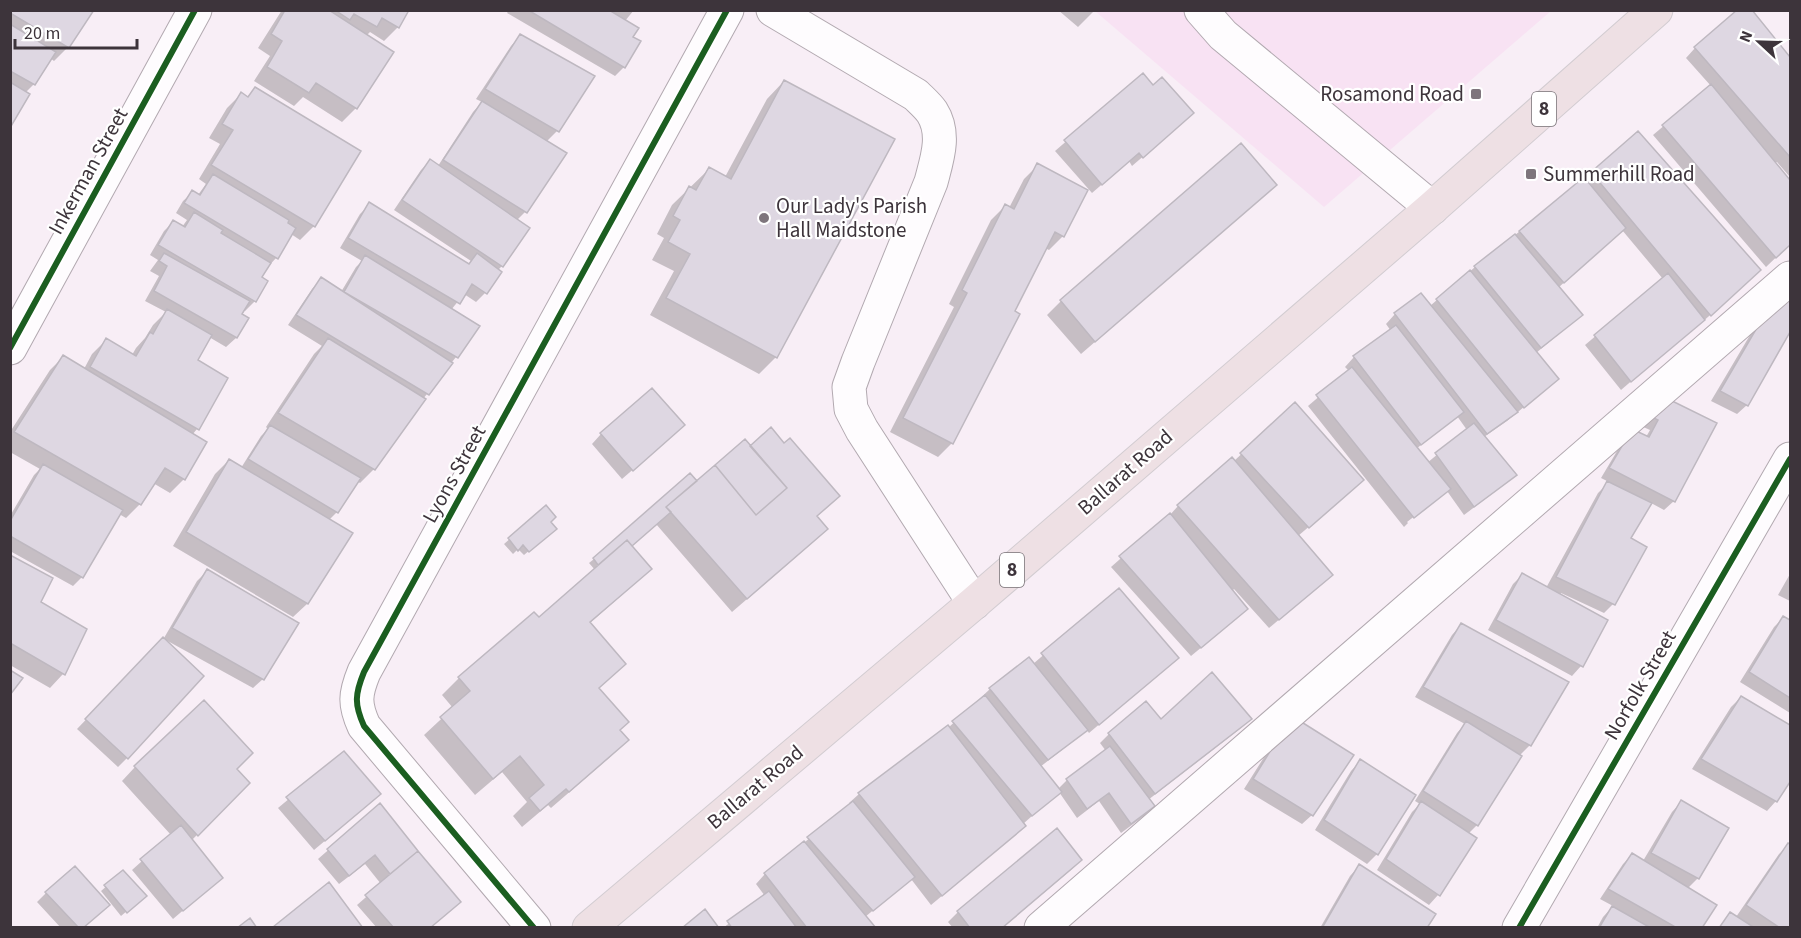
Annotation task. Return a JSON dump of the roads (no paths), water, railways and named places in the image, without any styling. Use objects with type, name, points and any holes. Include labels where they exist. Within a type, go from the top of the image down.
[{"type":"highway","name":"Ballarat Road","points":[[589,927],[974,603],[1656,10]]},
{"type":"street","name":"Inkerman Street","points":[[10,348],[195,10]]},
{"type":"street","name":"Lyons Street","points":[[534,927],[364,726],[357,711],[357,688],[727,10]]},
{"type":"street","points":[[773,10],[916,95],[932,113],[939,129],[939,152],[931,182],[855,370],[849,387],[850,409],[974,603]]},
{"type":"street","points":[[1201,10],[1223,35],[1431,208]]},
{"type":"street","points":[[1041,927],[1791,278]]},
{"type":"street","name":"Norfolk Street","points":[[1518,927],[1791,459]]},
{"type":"place","name":"Rosamond Road","points":[[1476,94]]},
{"type":"place","name":"Summerhill Road","points":[[1531,174]]},
{"type":"place","name":"Our Lady's Parish Hall Maidstone","points":[[764,218]]}]
